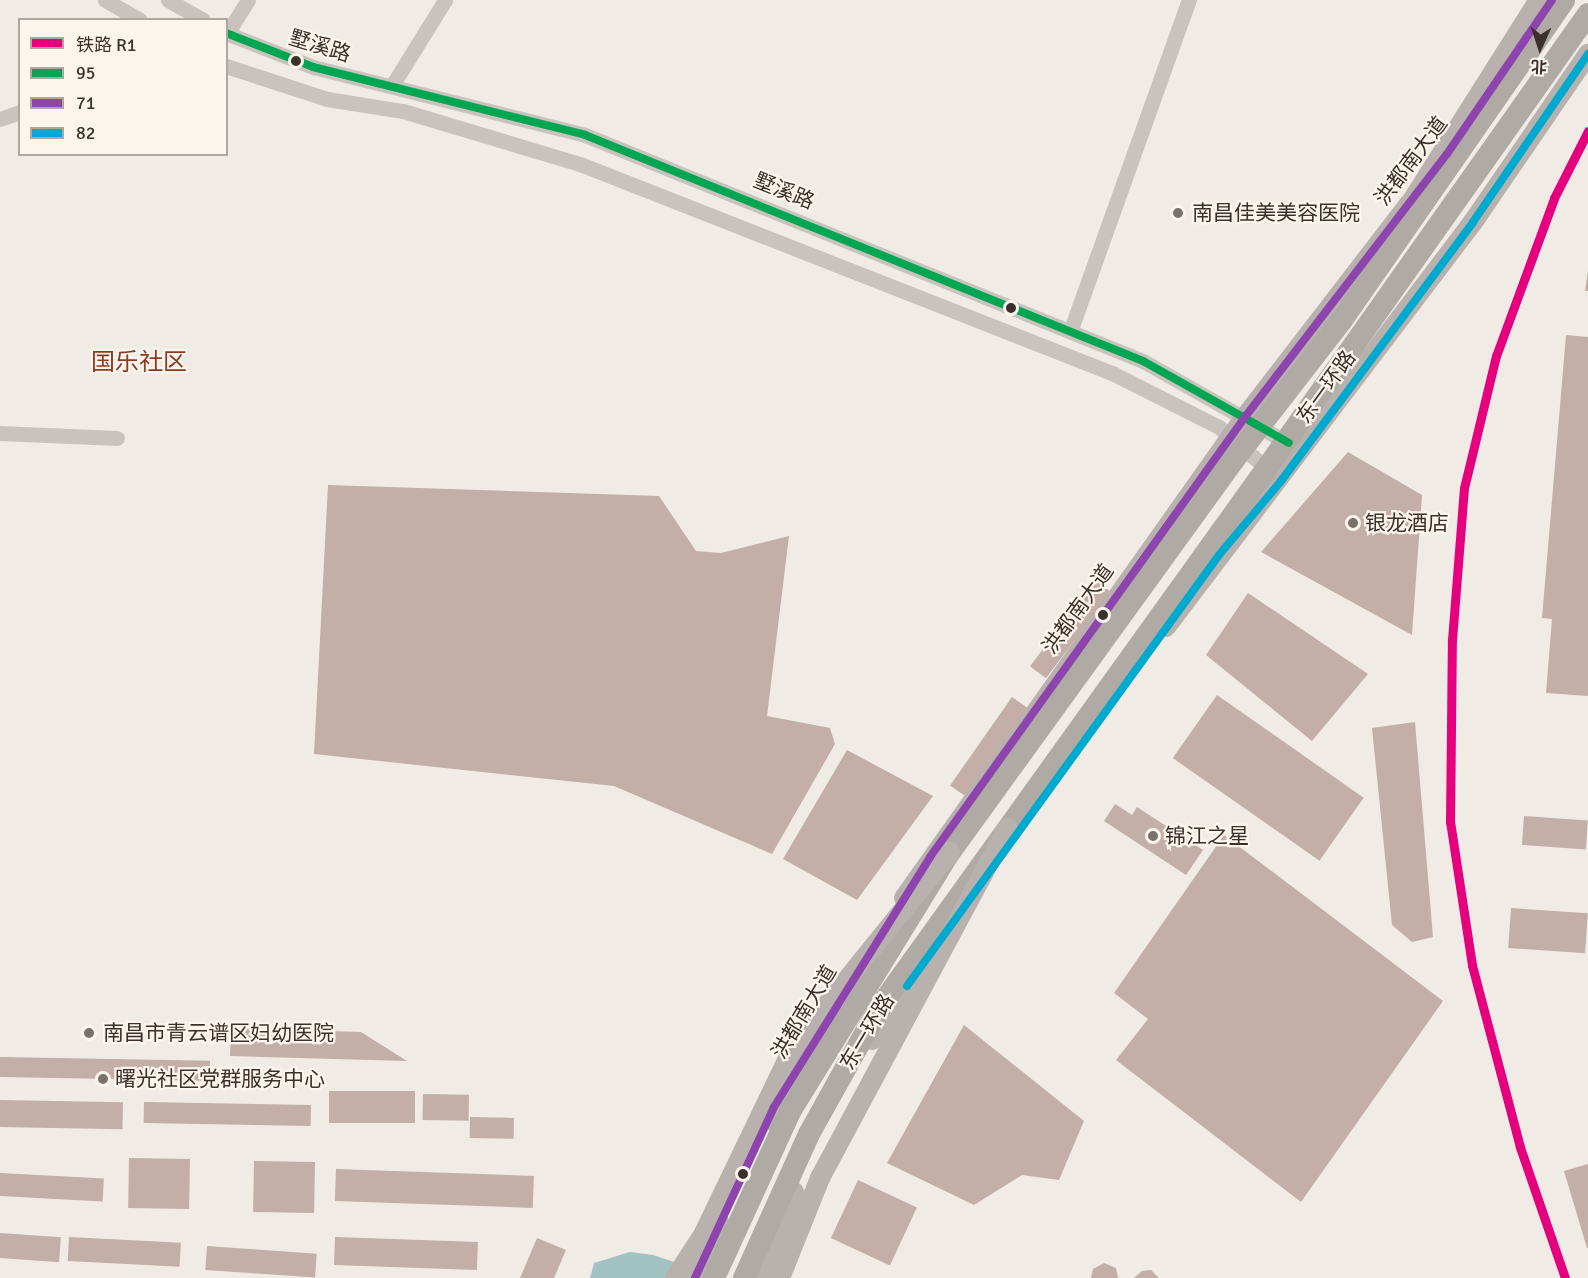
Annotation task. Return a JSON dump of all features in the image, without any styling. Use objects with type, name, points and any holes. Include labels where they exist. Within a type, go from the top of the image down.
[{"type":"highway","name":"东一环路","points":[[714,1278],[791,1110],[950,852],[1342,320],[1564,0]]},
{"type":"highway","name":"东一环路","points":[[768,1275],[809,1134],[879,1008],[1588,14]]},
{"type":"main road","points":[[1342,320],[1465,109],[1539,0]]},
{"type":"main road","name":"洪都南大道","points":[[695,1278],[707,1236],[812,1041],[930,857],[1245,417],[1448,154],[1552,0]]},
{"type":"main road","points":[[768,1275],[816,1137],[941,934],[1219,555],[1281,481],[1473,222],[1588,54]]},
{"type":"main road","points":[[768,1275],[1008,828]]},
{"type":"main road","points":[[687,1278],[795,1044],[950,852]]},
{"type":"main road","points":[[675,1278],[707,1236]]},
{"type":"street","points":[[105,0],[136,18]]},
{"type":"street","points":[[168,0],[200,18]]},
{"type":"street","points":[[228,32],[248,0]]},
{"type":"street","points":[[393,84],[445,0]]},
{"type":"street","points":[[1071,329],[1189,0]]},
{"type":"street","name":"墅溪路","points":[[228,34],[313,67],[393,84],[585,135],[1071,329],[1143,361],[1303,452]]},
{"type":"street","points":[[228,67],[327,99],[403,111],[579,164],[1112,373],[1231,437],[1281,481]]},
{"type":"street","points":[[0,119],[18,113]]},
{"type":"street","points":[[0,433],[117,438]]},
{"type":"water","points":[[630,1252],[653,1255],[723,1278],[590,1278],[594,1263]]},
{"type":"building","points":[[1588,271],[1588,291],[1585,291]]},
{"type":"building","points":[[1566,335],[1588,337],[1588,696],[1546,693],[1552,619],[1542,618]]},
{"type":"building","name":"银龙酒店","points":[[1348,452],[1422,495],[1412,635],[1261,552]]},
{"type":"building","points":[[328,485],[659,496],[696,551],[721,553],[789,536],[767,716],[830,728],[835,744],[772,854],[614,786],[314,754]]},
{"type":"building","points":[[1095,580],[1111,592],[1046,678],[1030,666]]},
{"type":"building","points":[[1248,593],[1368,674],[1312,741],[1206,655]]},
{"type":"building","points":[[1217,695],[1364,798],[1319,861],[1173,758]]},
{"type":"building","points":[[1012,697],[1028,708],[966,796],[950,785]]},
{"type":"building","points":[[1415,722],[1433,937],[1412,942],[1392,925],[1372,728]]},
{"type":"building","points":[[847,750],[933,796],[857,900],[783,859]]},
{"type":"building","name":"锦江之星","points":[[1115,804],[1132,815],[1137,807],[1203,850],[1186,875],[1104,821]]},
{"type":"building","points":[[1524,816],[1588,820],[1586,849],[1522,845]]},
{"type":"building","points":[[1224,835],[1443,1001],[1301,1202],[1116,1060],[1148,1019],[1114,993]]},
{"type":"building","points":[[1511,908],[1588,913],[1585,953],[1508,948]]},
{"type":"building","points":[[964,1025],[1084,1121],[1059,1180],[1022,1175],[974,1205],[887,1163]]},
{"type":"building","points":[[231,1028],[361,1032],[407,1061],[230,1056]]},
{"type":"building","points":[[0,1057],[210,1061],[210,1081],[0,1077]]},
{"type":"building","points":[[329,1091],[415,1091],[415,1123],[329,1123]]},
{"type":"building","points":[[423,1094],[469,1095],[469,1121],[423,1120]]},
{"type":"building","points":[[0,1100],[123,1102],[123,1129],[0,1127]]},
{"type":"building","points":[[144,1102],[311,1105],[311,1126],[144,1123]]},
{"type":"building","points":[[470,1117],[514,1118],[514,1139],[470,1138]]},
{"type":"building","points":[[129,1158],[190,1159],[189,1209],[128,1208]]},
{"type":"building","points":[[254,1161],[315,1162],[314,1213],[253,1212]]},
{"type":"building","points":[[1588,1164],[1588,1248],[1587,1248],[1564,1171]]},
{"type":"building","points":[[336,1169],[534,1176],[533,1208],[335,1201]]},
{"type":"building","points":[[0,1173],[104,1178],[103,1201],[0,1196]]},
{"type":"building","points":[[858,1180],[917,1207],[890,1265],[831,1238]]},
{"type":"building","points":[[0,1233],[61,1237],[59,1262],[0,1258]]},
{"type":"building","points":[[69,1237],[181,1243],[180,1267],[68,1261]]},
{"type":"building","points":[[335,1237],[478,1242],[477,1270],[334,1265]]},
{"type":"building","points":[[537,1238],[566,1250],[554,1278],[520,1278]]},
{"type":"building","points":[[207,1246],[317,1254],[315,1278],[205,1270]]},
{"type":"building","points":[[1104,1263],[1116,1268],[1118,1278],[1091,1278],[1093,1269]]},
{"type":"building","points":[[1151,1270],[1159,1278],[1134,1278],[1142,1271]]},
{"type":"rail line","name":"R1","points":[[1565,1278],[1520,1147],[1472,965],[1450,822],[1452,640],[1464,488],[1496,356],[1554,198],[1588,131]]},
{"type":"transit line","name":"71","points":[[695,1278],[774,1107],[930,857],[1245,417],[1447,154],[1552,0]]},
{"type":"transit line","name":"95","points":[[228,34],[313,67],[585,135],[1143,361],[1289,443]]},
{"type":"transit line","name":"82","points":[[907,986],[1219,555],[1281,481],[1473,222],[1588,54]]},
{"type":"place","name":"南昌佳美美容医院","points":[[1178,213]]},
{"type":"place","name":"银龙酒店","points":[[1353,523]]},
{"type":"place","name":"锦江之星","points":[[1153,836]]},
{"type":"place","name":"南昌市青云谱区妇幼医院","points":[[89,1033]]},
{"type":"place","name":"曙光社区党群服务中心","points":[[103,1079]]},
{"type":"district","name":"国乐社区","points":[[139,363]]}]
